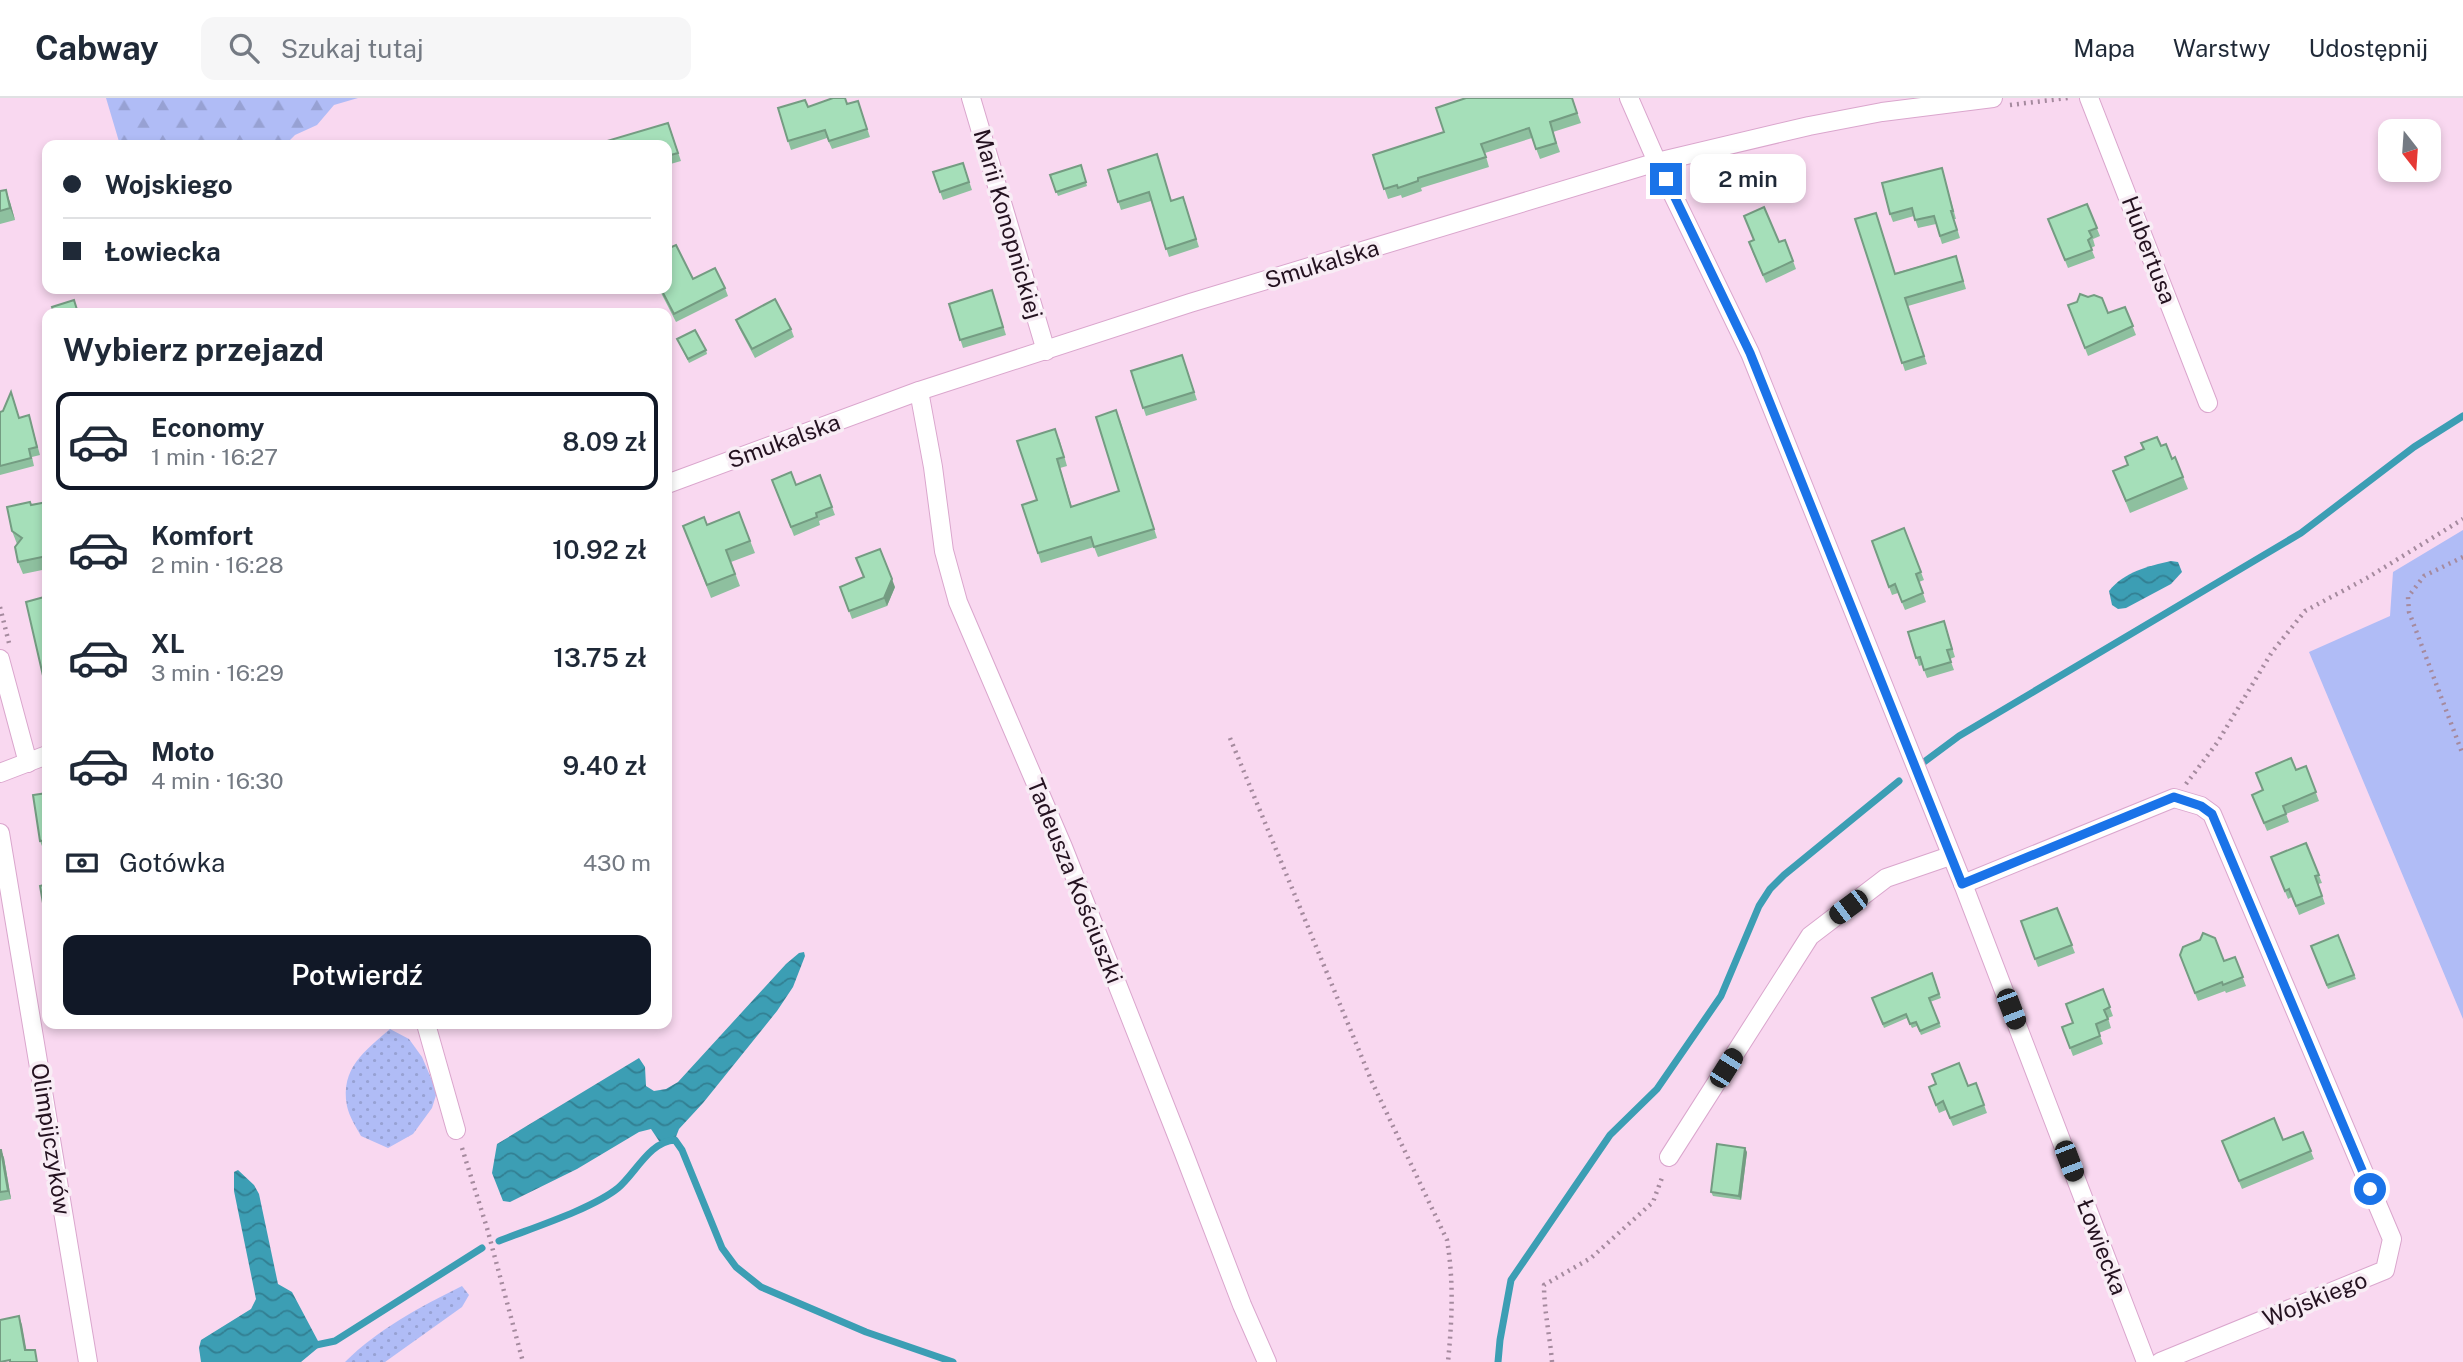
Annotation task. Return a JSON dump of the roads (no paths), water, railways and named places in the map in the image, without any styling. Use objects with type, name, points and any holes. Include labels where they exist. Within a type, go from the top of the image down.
[{"type":"street","name":"Marii Konopnickiej","points":[[971,98],[1045,351]]},
{"type":"street","name":"Łowiecka","points":[[1629,98],[1657,162],[1750,353],[1962,884],[2146,1362]]},
{"type":"street","name":"Smukalska","points":[[672,482],[919,391],[1190,303],[1657,162],[1809,126],[1882,112],[1997,102]]},
{"type":"street","name":"Hubertusa","points":[[2092,106],[2207,403]]},
{"type":"street","name":"Tadeusza Kościuszki","points":[[919,391],[944,551],[958,602],[1063,847],[1184,1151],[1241,1304],[1267,1362]]},
{"type":"street","points":[[0,659],[28,763]]},
{"type":"street","points":[[0,773],[42,756]]},
{"type":"street","name":"Wojskiego","points":[[1962,884],[2174,797],[2201,806],[2212,814],[2392,1239],[2385,1270],[2160,1362]]},
{"type":"street","name":"Olimpijczyków","points":[[0,833],[88,1362]]},
{"type":"street","points":[[1669,1157],[1810,936],[1886,878],[1950,856]]},
{"type":"street","points":[[427,1029],[456,1130]]},
{"type":"water","points":[[2171,561],[2178,562],[2182,572],[2171,584],[2126,608],[2118,609],[2112,605],[2109,591],[2115,584],[2129,574]]},
{"type":"water","points":[[804,952],[805,956],[793,987],[777,1011],[679,1129],[674,1142],[665,1144],[659,1141],[651,1129],[639,1132],[577,1169],[510,1202],[503,1201],[492,1173],[497,1144],[639,1058],[645,1067],[646,1086],[654,1091],[666,1089],[678,1082],[786,964]]},
{"type":"water","points":[[238,1170],[254,1185],[259,1194],[278,1284],[292,1292],[318,1341],[319,1347],[301,1362],[201,1362],[201,1340],[251,1309],[256,1299],[234,1191],[234,1172]]},
{"type":"waterway","points":[[1924,762],[1959,736],[2301,533],[2414,447],[2463,416]]},
{"type":"waterway","points":[[1498,1362],[1511,1280],[1610,1135],[1657,1089],[1721,996],[1759,906],[1770,889],[1899,781]]},
{"type":"waterway","points":[[499,1241],[561,1218],[607,1196],[624,1182],[650,1152],[675,1140],[682,1150],[722,1248],[736,1267],[761,1287],[866,1332],[953,1362]]},
{"type":"waterway","points":[[316,1345],[335,1341],[482,1248]]}]
